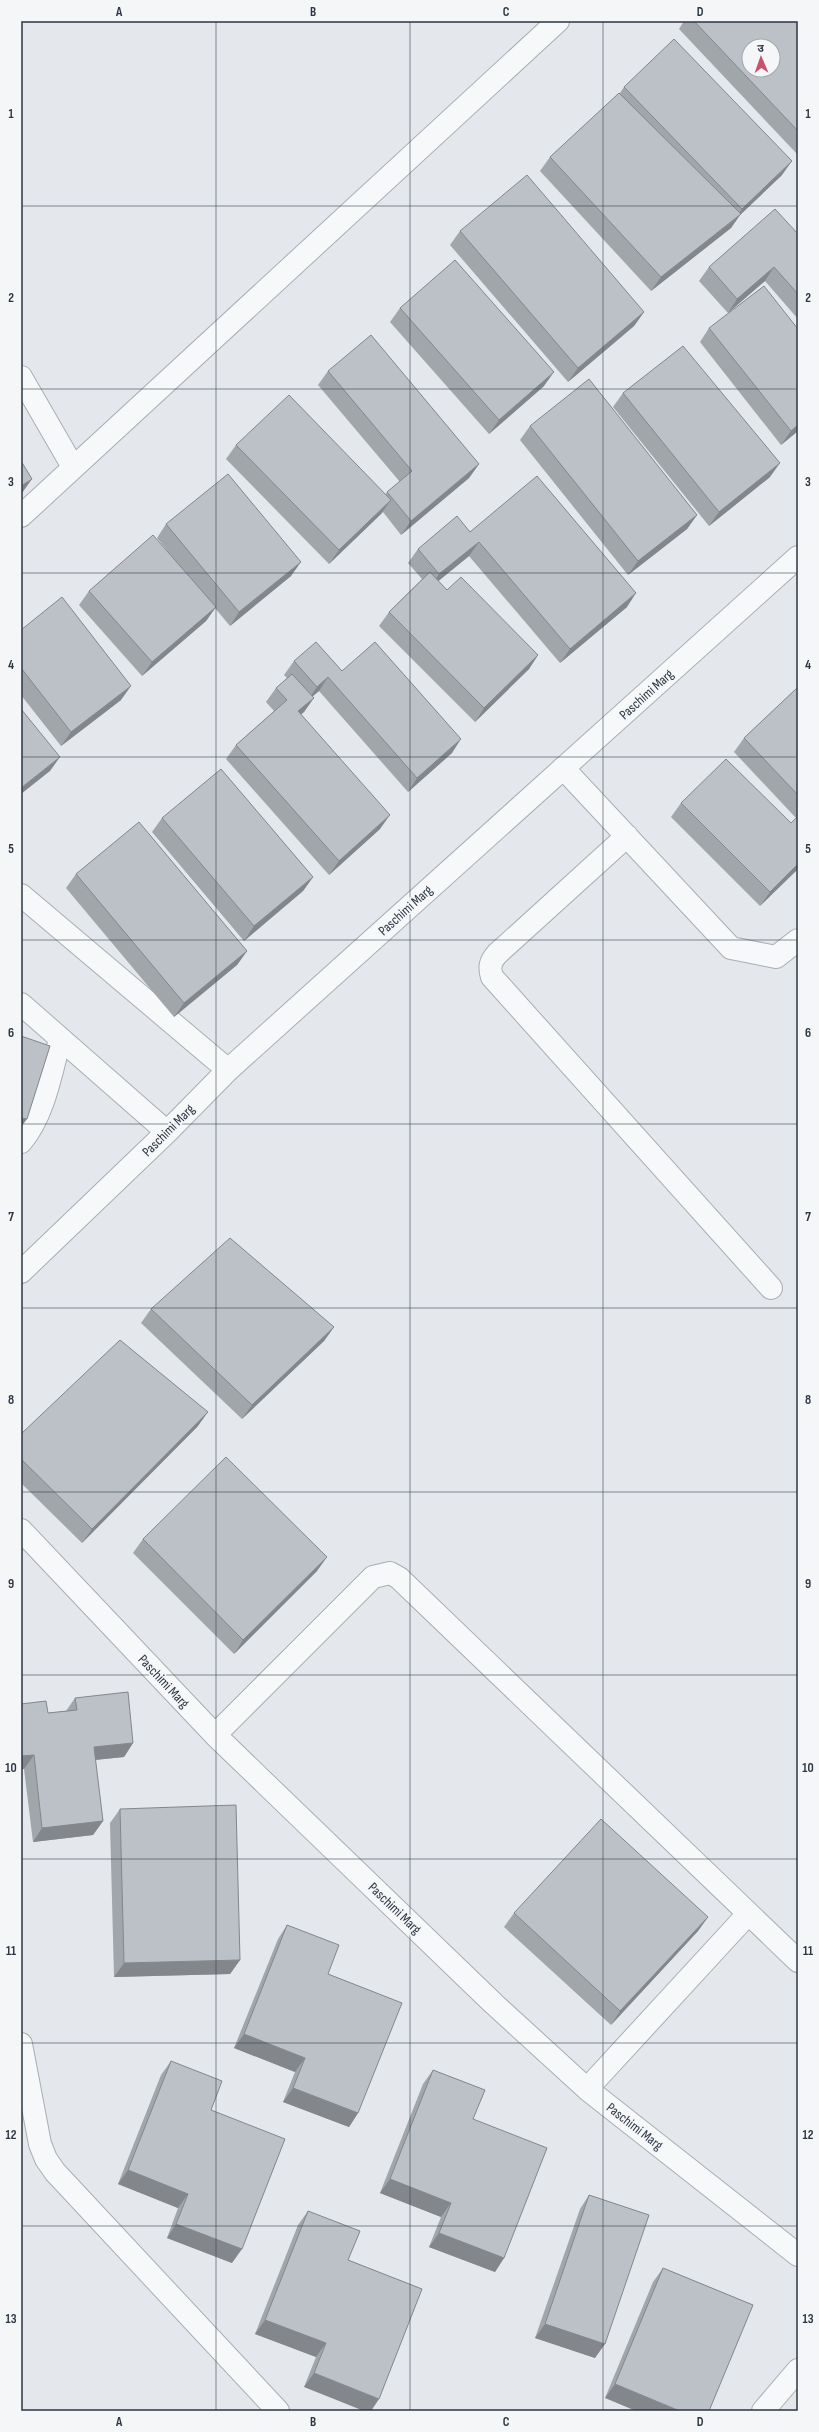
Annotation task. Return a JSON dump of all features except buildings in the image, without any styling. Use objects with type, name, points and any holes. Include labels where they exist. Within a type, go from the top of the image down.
[{"type":"street","points":[[21,516],[558,21]]},
{"type":"street","points":[[21,377],[74,467]]},
{"type":"street","name":"Paschimi Marg","points":[[21,1272],[167,1132],[228,1070],[798,557]]},
{"type":"street","points":[[563,768],[731,948],[776,957],[798,940]]},
{"type":"street","points":[[627,836],[497,954],[491,962],[490,969],[492,977],[771,1288]]},
{"type":"street","points":[[21,895],[228,1070]]},
{"type":"street","points":[[21,1004],[60,1040],[167,1132]]},
{"type":"street","points":[[21,1142],[30,1132],[49,1082],[60,1040]]},
{"type":"street","name":"Paschimi Marg","points":[[21,1530],[215,1735],[494,2004],[587,2089],[798,2255]]},
{"type":"street","points":[[215,1735],[374,1577],[390,1573],[399,1578],[798,1961]]},
{"type":"street","points":[[587,2089],[748,1914]]},
{"type":"street","points":[[21,2044],[40,2144],[46,2160],[61,2178],[278,2411]]},
{"type":"street","points":[[763,2411],[798,2370]]}]
